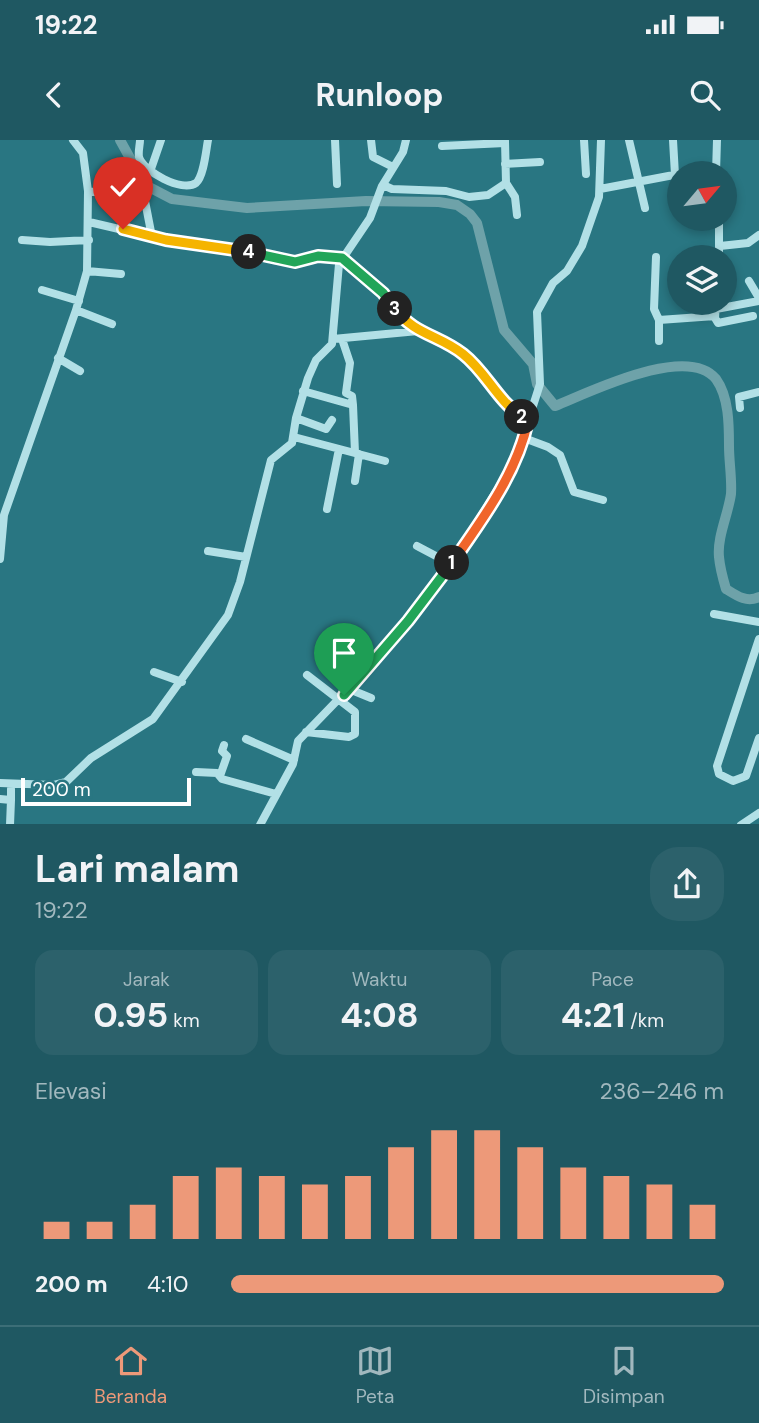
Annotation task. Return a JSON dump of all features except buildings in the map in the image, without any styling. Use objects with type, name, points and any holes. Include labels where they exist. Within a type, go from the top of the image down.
[{"type":"street","points":[[0,559],[4,515],[78,306],[87,271],[89,191],[83,153],[73,140]]},
{"type":"street","points":[[141,140],[140,160],[174,184],[194,184],[199,178],[208,140]]},
{"type":"street","points":[[151,169],[161,140]]},
{"type":"street","points":[[335,140],[337,184]]},
{"type":"street","points":[[371,140],[373,158],[393,167]]},
{"type":"street","points":[[355,481],[357,454],[353,405],[352,396],[346,393],[350,363],[337,339],[338,267],[370,218],[383,185],[407,140]]},
{"type":"street","points":[[583,140],[586,174]]},
{"type":"street","points":[[260,824],[294,760],[298,741],[349,689],[451,564],[493,501],[516,460],[540,384],[537,312],[553,284],[567,271],[582,246],[600,189],[601,140]]},
{"type":"street","points":[[629,140],[645,208]]},
{"type":"street","points":[[673,140],[675,161]]},
{"type":"street","points":[[716,161],[717,140]]},
{"type":"street","points":[[442,146],[505,142],[506,184],[515,197],[516,215]]},
{"type":"street","points":[[505,163],[540,162]]},
{"type":"street","points":[[600,189],[667,177]]},
{"type":"street","points":[[383,185],[393,189],[446,191],[469,197],[488,195],[506,184]]},
{"type":"street","points":[[89,191],[109,194]]},
{"type":"street","points":[[145,201],[152,237]]},
{"type":"street","points":[[89,222],[152,237],[270,255],[295,262],[318,256],[344,255],[383,293],[404,321],[418,331],[460,351],[506,406],[528,421]]},
{"type":"street","points":[[729,245],[748,243],[759,235]]},
{"type":"street","points":[[22,240],[89,240]]},
{"type":"street","points":[[656,257],[654,309],[659,320],[659,341]]},
{"type":"street","points":[[87,271],[121,274]]},
{"type":"street","points":[[737,305],[759,300],[749,281]]},
{"type":"street","points":[[42,290],[112,324]]},
{"type":"street","points":[[659,320],[685,315]]},
{"type":"street","points":[[717,315],[718,323],[753,316]]},
{"type":"street","points":[[0,783],[54,785],[66,782],[91,758],[153,719],[228,615],[240,582],[271,460],[290,446],[303,391],[316,360],[337,339],[418,331]]},
{"type":"street","points":[[58,358],[80,371]]},
{"type":"street","points":[[303,391],[353,405]]},
{"type":"street","points":[[740,408],[739,397],[759,392]]},
{"type":"street","points":[[296,418],[326,429],[332,419]]},
{"type":"street","points":[[294,437],[385,461]]},
{"type":"street","points":[[524,438],[557,452],[565,461],[571,490],[603,500]]},
{"type":"street","points":[[327,509],[339,449]]},
{"type":"street","points":[[582,495],[585,485]]},
{"type":"street","points":[[417,546],[451,564]]},
{"type":"street","points":[[208,551],[246,557]]},
{"type":"street","points":[[714,614],[759,622]]},
{"type":"street","points":[[759,639],[717,766],[719,775],[733,781],[746,776],[759,737]]},
{"type":"street","points":[[154,672],[181,682]]},
{"type":"street","points":[[306,732],[353,736],[356,729],[355,712],[307,675]]},
{"type":"street","points":[[349,689],[370,698]]},
{"type":"street","points":[[246,739],[294,760]]},
{"type":"street","points":[[220,776],[227,756],[222,751],[224,745]]},
{"type":"street","points":[[196,772],[213,772],[222,779],[276,794]]},
{"type":"street","points":[[10,824],[11,789]]},
{"type":"street","points":[[0,799],[11,800]]},
{"type":"street","points":[[741,824],[759,813]]},
{"type":"waterway","points":[[120,140],[141,178],[149,187],[172,199],[247,208],[366,201],[439,202],[457,205],[477,223],[504,330],[533,364],[537,384],[555,406],[613,382],[661,368],[683,366],[702,369],[716,379],[724,394],[727,411],[731,482],[730,502],[720,542],[721,569],[726,589],[746,599],[759,597]]},
{"type":"route","points":[[123,229],[166,240],[229,248],[295,262],[328,255],[342,258],[383,293],[412,328],[460,351],[506,406],[528,421],[516,460],[450,567],[344,695]]}]
